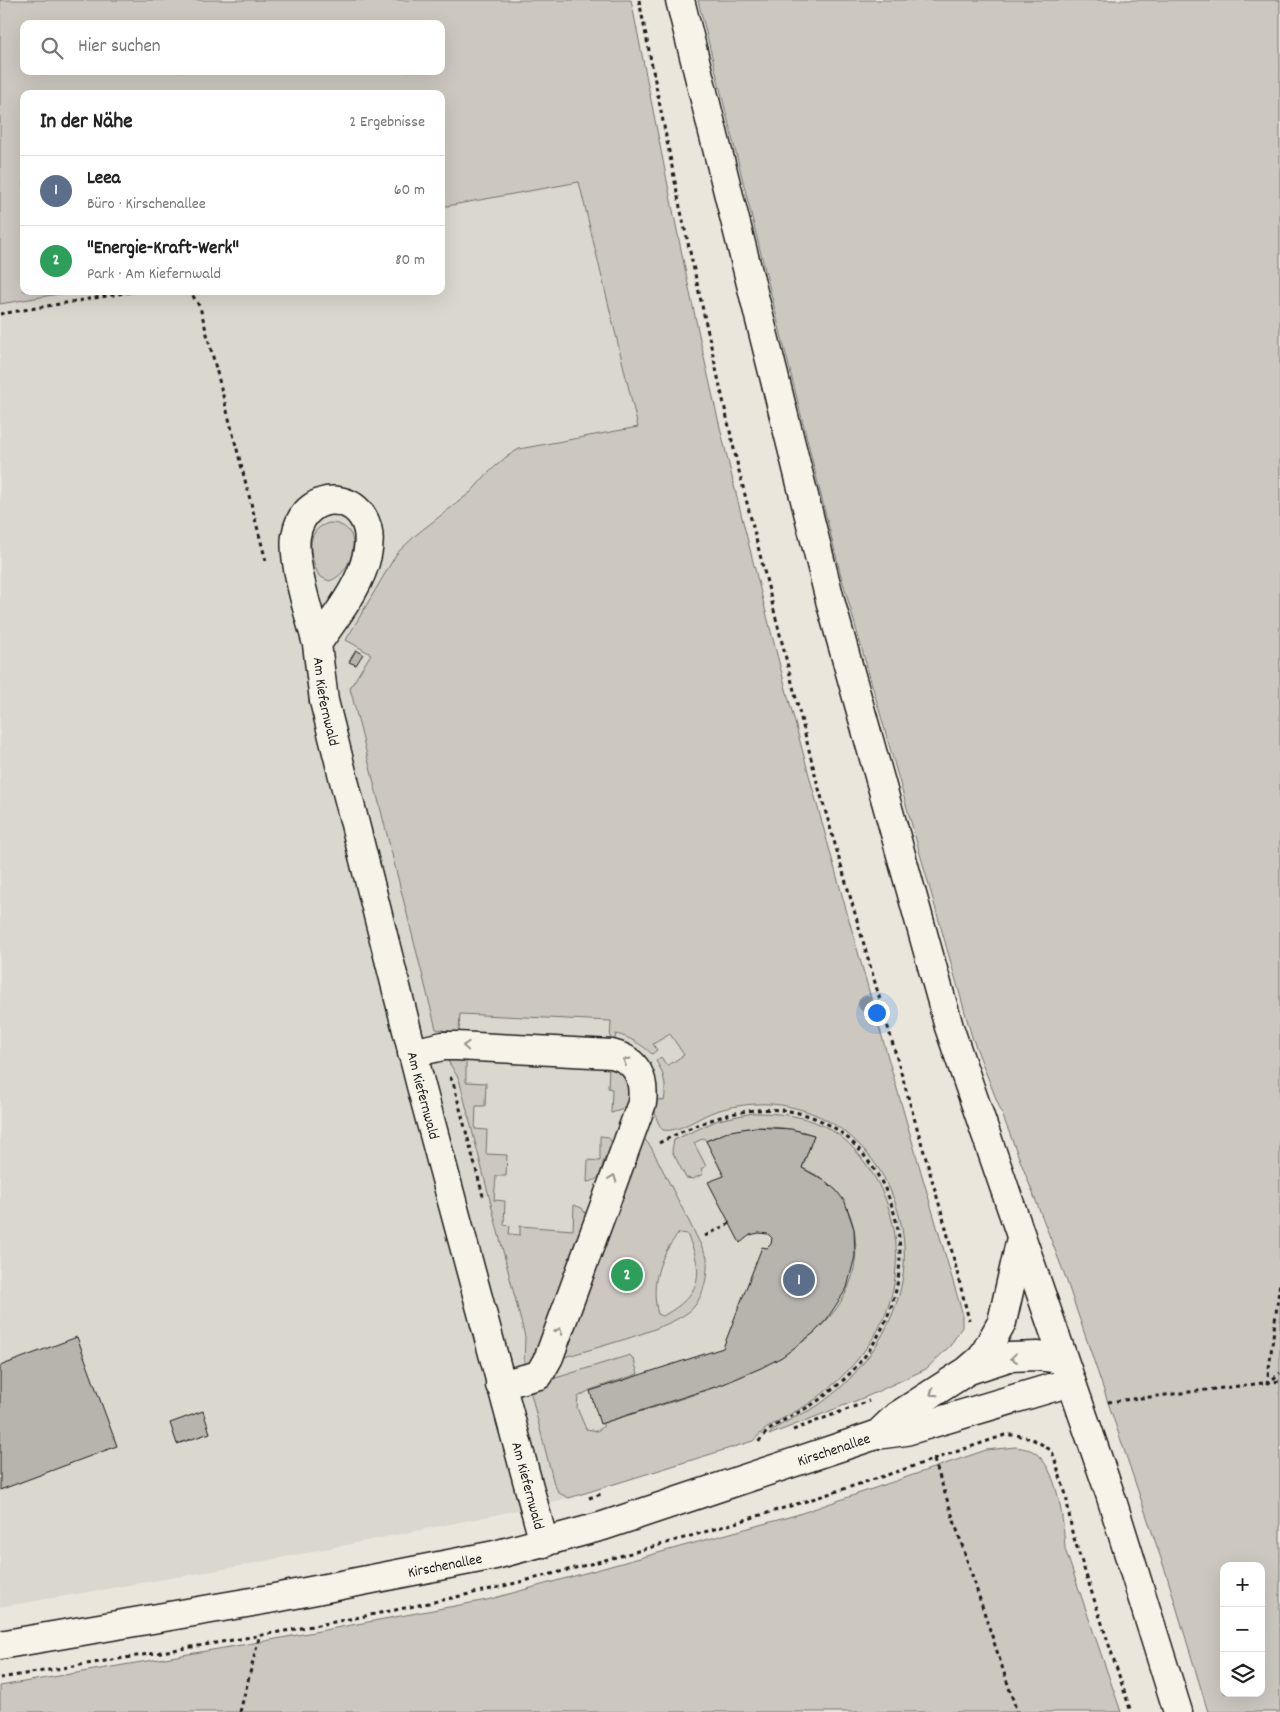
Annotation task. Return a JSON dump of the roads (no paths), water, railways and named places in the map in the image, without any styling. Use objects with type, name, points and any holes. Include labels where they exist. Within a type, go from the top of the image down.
[{"type":"street","points":[[680,0],[833,613],[950,1027],[1070,1382],[1110,1494],[1178,1712]]},
{"type":"street","name":"Am Kiefernwald","points":[[317,644],[351,594],[367,558],[370,538],[366,521],[358,509],[344,502],[326,502],[311,507],[300,518],[296,538],[300,578],[317,644],[324,701],[412,1053],[500,1386],[544,1543]]},
{"type":"street","points":[[412,1053],[443,1046],[456,1046],[612,1054],[628,1060],[638,1071],[640,1078],[642,1103],[549,1357],[539,1375],[500,1386]]},
{"type":"street","name":"Kirschenallee","points":[[878,1434],[897,1416],[967,1371],[982,1358],[1002,1322],[1021,1238]]},
{"type":"street","name":"Kirschenallee","points":[[967,1371],[1009,1357],[1037,1356],[1070,1382]]},
{"type":"street","name":"Kirschenallee","points":[[0,1645],[254,1602],[495,1555],[544,1543],[878,1434],[906,1431],[1070,1382]]},
{"type":"place","name":"\"Energie-Kraft-Werk\"","points":[[627,1275]]},
{"type":"place","name":"Leea","points":[[799,1280]]}]
